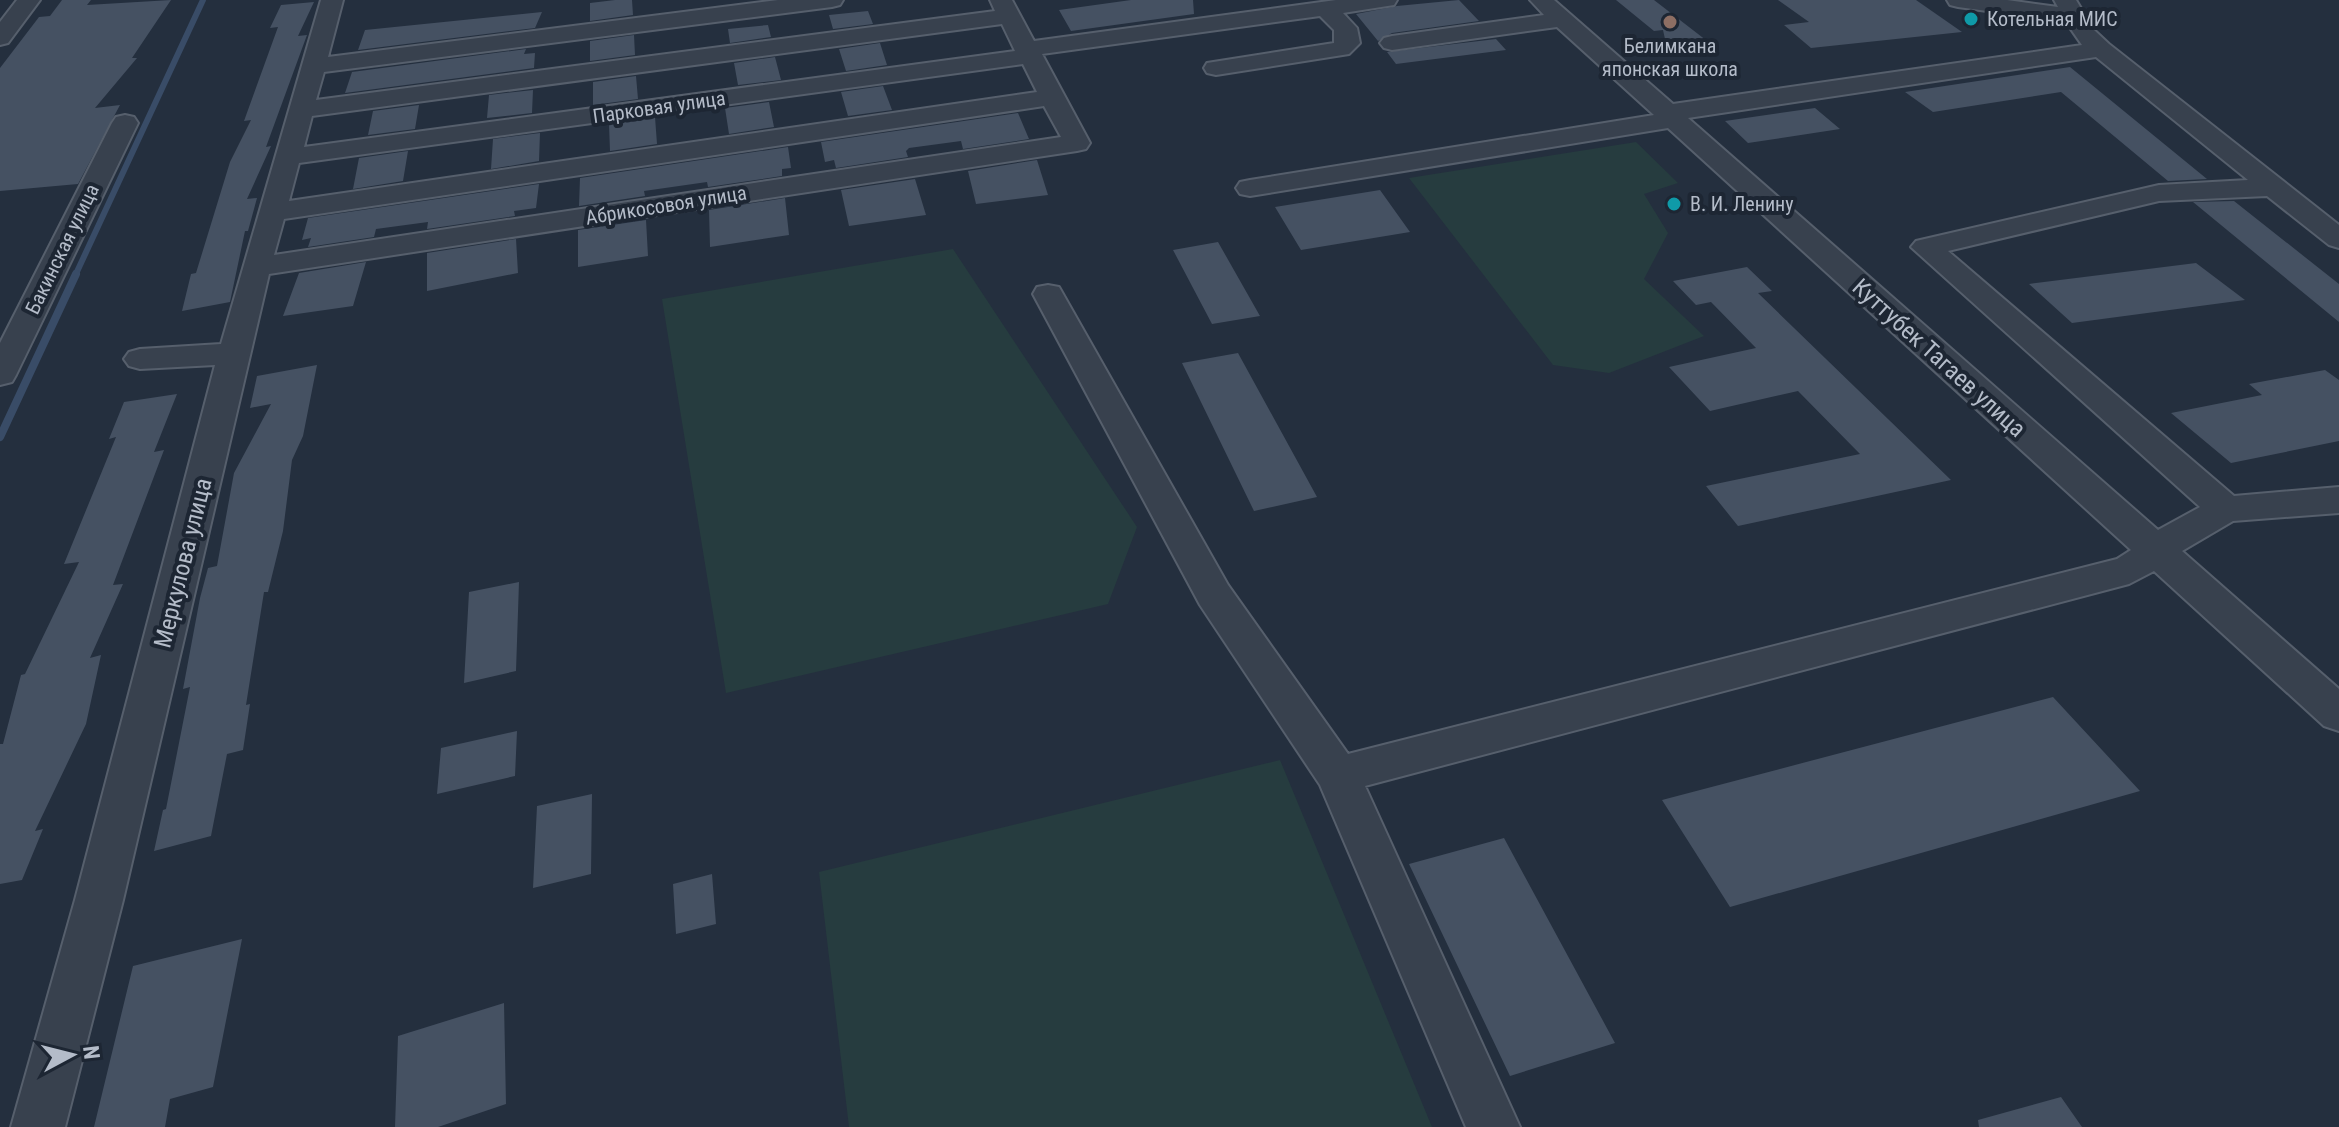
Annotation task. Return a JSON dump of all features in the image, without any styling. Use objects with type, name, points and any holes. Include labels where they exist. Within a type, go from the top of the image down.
[{"type":"street","points":[[0,38],[29,0]]},
{"type":"street","points":[[313,66],[832,0]]},
{"type":"street","name":"Парковая улица","points":[[287,157],[1386,0]]},
{"type":"street","name":"Куттубек Тагаев улица","points":[[1541,0],[2154,552],[2339,714]]},
{"type":"street","points":[[1958,0],[2069,8],[2084,34],[2101,49],[2339,239]]},
{"type":"street","name":"Меркулова улица","points":[[38,1127],[99,900],[256,267],[313,66],[339,1]]},
{"type":"street","points":[[271,212],[1053,97],[1005,8],[300,110]]},
{"type":"street","points":[[1216,68],[1341,49],[1348,43],[1345,28],[1326,9]]},
{"type":"street","points":[[1392,43],[1562,19]]},
{"type":"street","points":[[1250,188],[2101,49]]},
{"type":"street","points":[[1954,51],[1978,67]]},
{"type":"street","name":"Абрикосовоя улица","points":[[256,267],[1077,143],[1053,97]]},
{"type":"street","name":"Бакинская улица","points":[[0,375],[125,123]]},
{"type":"street","points":[[2226,509],[1926,247],[2159,193],[2274,187]]},
{"type":"street","points":[[1048,294],[1214,595],[1338,775],[1493,1127]]},
{"type":"street","points":[[140,359],[203,357],[235,351]]},
{"type":"street","points":[[1338,775],[2129,570],[2226,509],[2339,500]]},
{"type":"green space","points":[[1636,142],[1678,183],[1644,194],[1668,233],[1644,279],[1704,336],[1609,373],[1553,365],[1409,178]]},
{"type":"green space","points":[[953,249],[1137,527],[1108,604],[726,693],[662,299]]},
{"type":"green space","points":[[1280,760],[1432,1127],[849,1127],[819,872]]},
{"type":"building","points":[[62,0],[91,0],[87,5],[171,0],[132,58],[137,58],[95,108],[120,105],[78,184],[0,191],[0,68],[39,17],[50,16]]},
{"type":"building","points":[[632,0],[633,15],[590,21],[590,3]]},
{"type":"building","points":[[1131,0],[1193,0],[1194,14],[1071,31],[1059,10]]},
{"type":"building","points":[[1459,0],[1479,21],[1392,33],[1378,41],[1356,14],[1397,6]]},
{"type":"building","points":[[1616,0],[1654,0],[1711,44],[1677,49],[1665,39],[1663,30],[1654,31]]},
{"type":"building","points":[[1778,0],[1916,0],[1962,32],[1811,48],[1784,25],[1809,22]]},
{"type":"building","points":[[314,2],[298,36],[307,35],[266,147],[271,146],[247,199],[257,198],[248,231],[245,231],[230,302],[182,311],[191,274],[196,273],[230,162],[251,120],[244,121],[278,27],[270,28],[281,5]]},
{"type":"building","points":[[868,11],[873,24],[833,29],[829,15]]},
{"type":"building","points":[[542,12],[535,28],[358,50],[365,30]]},
{"type":"building","points":[[768,25],[771,37],[730,43],[728,29]]},
{"type":"building","points":[[634,35],[635,55],[590,61],[590,41]]},
{"type":"building","points":[[1496,39],[1506,50],[1396,64],[1387,52]]},
{"type":"building","points":[[880,43],[887,65],[846,71],[839,49]]},
{"type":"building","points":[[526,49],[524,54],[535,53],[534,68],[345,93],[352,72]]},
{"type":"building","points":[[775,57],[781,80],[738,85],[734,63]]},
{"type":"building","points":[[2070,67],[2207,179],[2168,181],[2061,92],[1933,112],[1905,92]]},
{"type":"building","points":[[636,76],[638,99],[593,105],[593,82]]},
{"type":"building","points":[[883,86],[892,110],[848,116],[841,92]]},
{"type":"building","points":[[533,90],[532,113],[487,118],[489,95]]},
{"type":"building","points":[[769,102],[774,127],[729,134],[725,108]]},
{"type":"building","points":[[419,105],[415,129],[368,135],[373,111]]},
{"type":"building","points":[[1815,108],[1840,129],[1748,143],[1725,121]]},
{"type":"building","points":[[1018,113],[1029,139],[963,149],[961,141],[909,148],[906,151],[908,157],[836,168],[834,160],[825,162],[821,142]]},
{"type":"building","points":[[655,117],[657,144],[610,151],[609,124]]},
{"type":"building","points":[[540,133],[539,161],[491,169],[493,139]]},
{"type":"building","points":[[788,147],[791,168],[782,169],[782,176],[708,187],[707,182],[644,191],[645,196],[579,206],[580,178]]},
{"type":"building","points":[[408,151],[403,181],[353,189],[359,158]]},
{"type":"building","points":[[1037,160],[1048,195],[976,204],[968,171]]},
{"type":"building","points":[[915,179],[926,215],[849,226],[841,190]]},
{"type":"building","points":[[539,184],[536,208],[514,211],[515,216],[427,229],[428,222],[376,229],[374,237],[308,247],[311,238],[302,240],[308,218]]},
{"type":"building","points":[[1380,190],[1410,232],[1301,250],[1275,207]]},
{"type":"building","points":[[785,198],[789,235],[710,247],[709,210]]},
{"type":"building","points":[[2234,201],[2339,284],[2339,322],[2193,202]]},
{"type":"building","points":[[646,220],[648,256],[578,267],[578,230]]},
{"type":"building","points":[[516,239],[518,273],[427,291],[427,253]]},
{"type":"building","points":[[1218,242],[1260,316],[1212,324],[1173,250]]},
{"type":"building","points":[[366,262],[353,306],[283,316],[299,273]]},
{"type":"building","points":[[2196,263],[2245,300],[2072,323],[2029,284]]},
{"type":"building","points":[[1747,267],[1772,291],[1758,293],[1951,480],[1738,526],[1706,486],[1860,454],[1798,391],[1710,411],[1669,367],[1756,348],[1711,302],[1696,305],[1673,281]]},
{"type":"building","points":[[1238,353],[1317,497],[1254,511],[1182,363]]},
{"type":"building","points":[[317,365],[303,436],[292,460],[283,531],[268,592],[264,592],[246,705],[250,704],[243,750],[227,754],[211,836],[154,851],[163,810],[166,809],[190,687],[183,689],[200,598],[208,568],[217,566],[234,473],[271,404],[250,408],[257,376]]},
{"type":"building","points":[[2325,370],[2339,380],[2339,441],[2231,463],[2171,413],[2262,395],[2249,384]]},
{"type":"building","points":[[177,394],[154,452],[164,450],[113,585],[123,584],[90,658],[101,655],[86,724],[35,831],[43,829],[22,880],[0,884],[0,744],[3,744],[21,675],[25,674],[79,562],[64,564],[116,437],[109,439],[124,402]]},
{"type":"building","points":[[519,582],[516,671],[464,683],[469,592]]},
{"type":"building","points":[[2053,697],[2140,791],[1730,907],[1662,800]]},
{"type":"building","points":[[517,731],[515,776],[437,794],[441,748]]},
{"type":"building","points":[[592,794],[591,874],[533,888],[537,806]]},
{"type":"building","points":[[1504,838],[1615,1043],[1510,1076],[1409,864]]},
{"type":"building","points":[[712,874],[716,924],[676,934],[673,884]]},
{"type":"building","points":[[242,939],[213,1087],[170,1099],[165,1127],[94,1127],[133,966]]},
{"type":"building","points":[[504,1003],[506,1104],[438,1127],[395,1127],[398,1036]]},
{"type":"building","points":[[2061,1097],[2082,1127],[1979,1127],[1978,1120]]},
{"type":"waterway","points":[[75,276],[203,0]]},
{"type":"waterway","points":[[0,437],[76,274]]},
{"type":"place","name":"Котельная МИС","points":[[1971,19]]},
{"type":"place","name":"Белимкана японская школа","points":[[1670,22]]},
{"type":"place","name":"В. И. Ленину","points":[[1674,204]]}]
